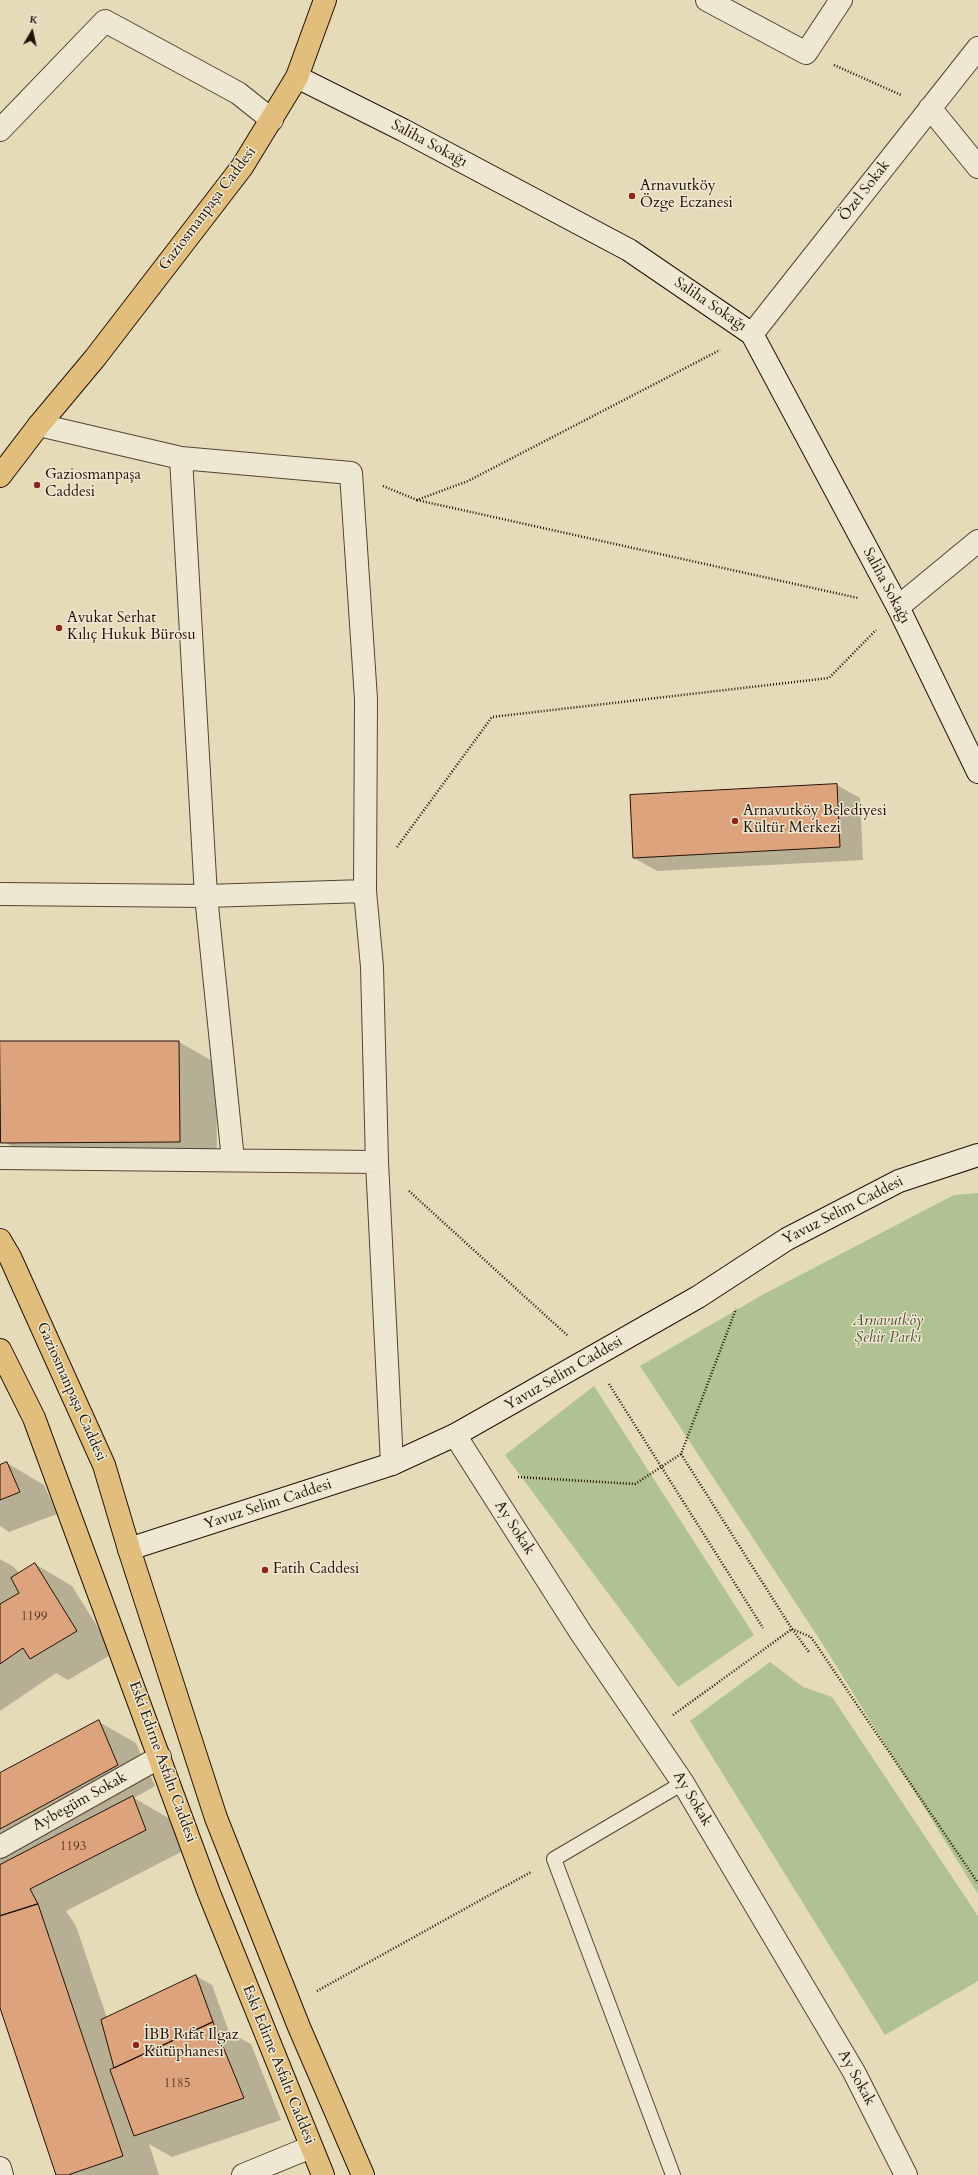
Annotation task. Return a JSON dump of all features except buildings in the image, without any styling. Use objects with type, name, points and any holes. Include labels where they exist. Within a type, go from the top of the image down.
[{"type":"main road","name":"Gaziosmanpaşa Caddesi","points":[[0,476],[39,425],[95,358],[242,168],[297,77],[325,0]]},
{"type":"main road","name":"Gaziosmanpaşa Caddesi","points":[[0,1240],[10,1257],[104,1465],[128,1549]]},
{"type":"main road","name":"Eski Edirne Asfaltı Caddesi","points":[[0,1350],[34,1418],[209,1893],[323,2175]]},
{"type":"main road","name":"Eski Edirne Asfaltı Caddesi","points":[[128,1549],[216,1818],[291,2006],[363,2175]]},
{"type":"street","points":[[707,0],[806,53],[842,0]]},
{"type":"street","points":[[0,130],[105,22],[238,93],[272,120]]},
{"type":"street","name":"Özel Sokak","points":[[752,334],[978,48]]},
{"type":"street","name":"Saliha Sokağı","points":[[297,77],[403,130],[629,250],[752,334],[898,607],[978,772]]},
{"type":"street","points":[[930,108],[978,167]]},
{"type":"street","points":[[39,425],[181,458],[351,473],[366,699],[365,891],[372,967],[377,1162],[392,1464]]},
{"type":"street","points":[[181,458],[206,896],[233,1160]]},
{"type":"street","points":[[898,607],[978,541]]},
{"type":"street","points":[[0,894],[206,896],[365,891]]},
{"type":"street","name":"Yavuz Selim Caddesi","points":[[128,1549],[392,1464],[455,1435],[698,1297],[787,1239],[899,1181],[978,1155]]},
{"type":"street","points":[[0,1158],[377,1162]]},
{"type":"street","name":"Ay Sokak","points":[[455,1435],[581,1634],[683,1783],[854,2072],[906,2175]]},
{"type":"street","name":"Aybegüm Sokak","points":[[0,1847],[160,1757]]},
{"type":"street","points":[[243,2175],[311,2147]]},
{"type":"street","points":[[0,2168],[2,2175]]},
{"type":"lane","points":[[673,2175],[554,1859],[683,1783]]},
{"type":"path","points":[[806,53],[930,108]]},
{"type":"path","points":[[417,500],[468,481],[752,334]]},
{"type":"path","points":[[351,473],[417,500],[898,607]]},
{"type":"path","points":[[393,853],[492,717],[829,678],[898,607]]},
{"type":"path","points":[[377,1162],[593,1358],[763,1628]]},
{"type":"path","points":[[480,1475],[635,1484],[662,1467],[681,1454],[738,1305]]},
{"type":"path","points":[[681,1454],[792,1629],[809,1652]]},
{"type":"path","points":[[649,1733],[792,1629]]},
{"type":"path","points":[[792,1629],[811,1637],[978,1883]]},
{"type":"path","points":[[291,2006],[554,1859]]},
{"type":"green space","name":"Arnavutköy Şehir Parkı","points":[[978,1193],[978,1894],[822,1643],[640,1366],[762,1295],[954,1195]]},
{"type":"green space","points":[[594,1386],[754,1635],[678,1687],[505,1455]]},
{"type":"green space","points":[[770,1662],[803,1687],[832,1697],[978,1916],[978,1981],[885,2035],[690,1721]]},
{"type":"place","name":"Arnavutköy Özge Eczanesi","points":[[632,196]]},
{"type":"place","name":"Gaziosmanpaşa Caddesi","points":[[37,485]]},
{"type":"place","name":"Avukat Serhat Kılıç Hukuk Bürosu","points":[[59,628]]},
{"type":"place","name":"Arnavutköy Belediyesi Kültür Merkezi","points":[[735,821]]},
{"type":"place","name":"Fatih Caddesi","points":[[265,1570]]},
{"type":"place","name":"İBB Rıfat Ilgaz Kütüphanesi","points":[[136,2045]]}]
